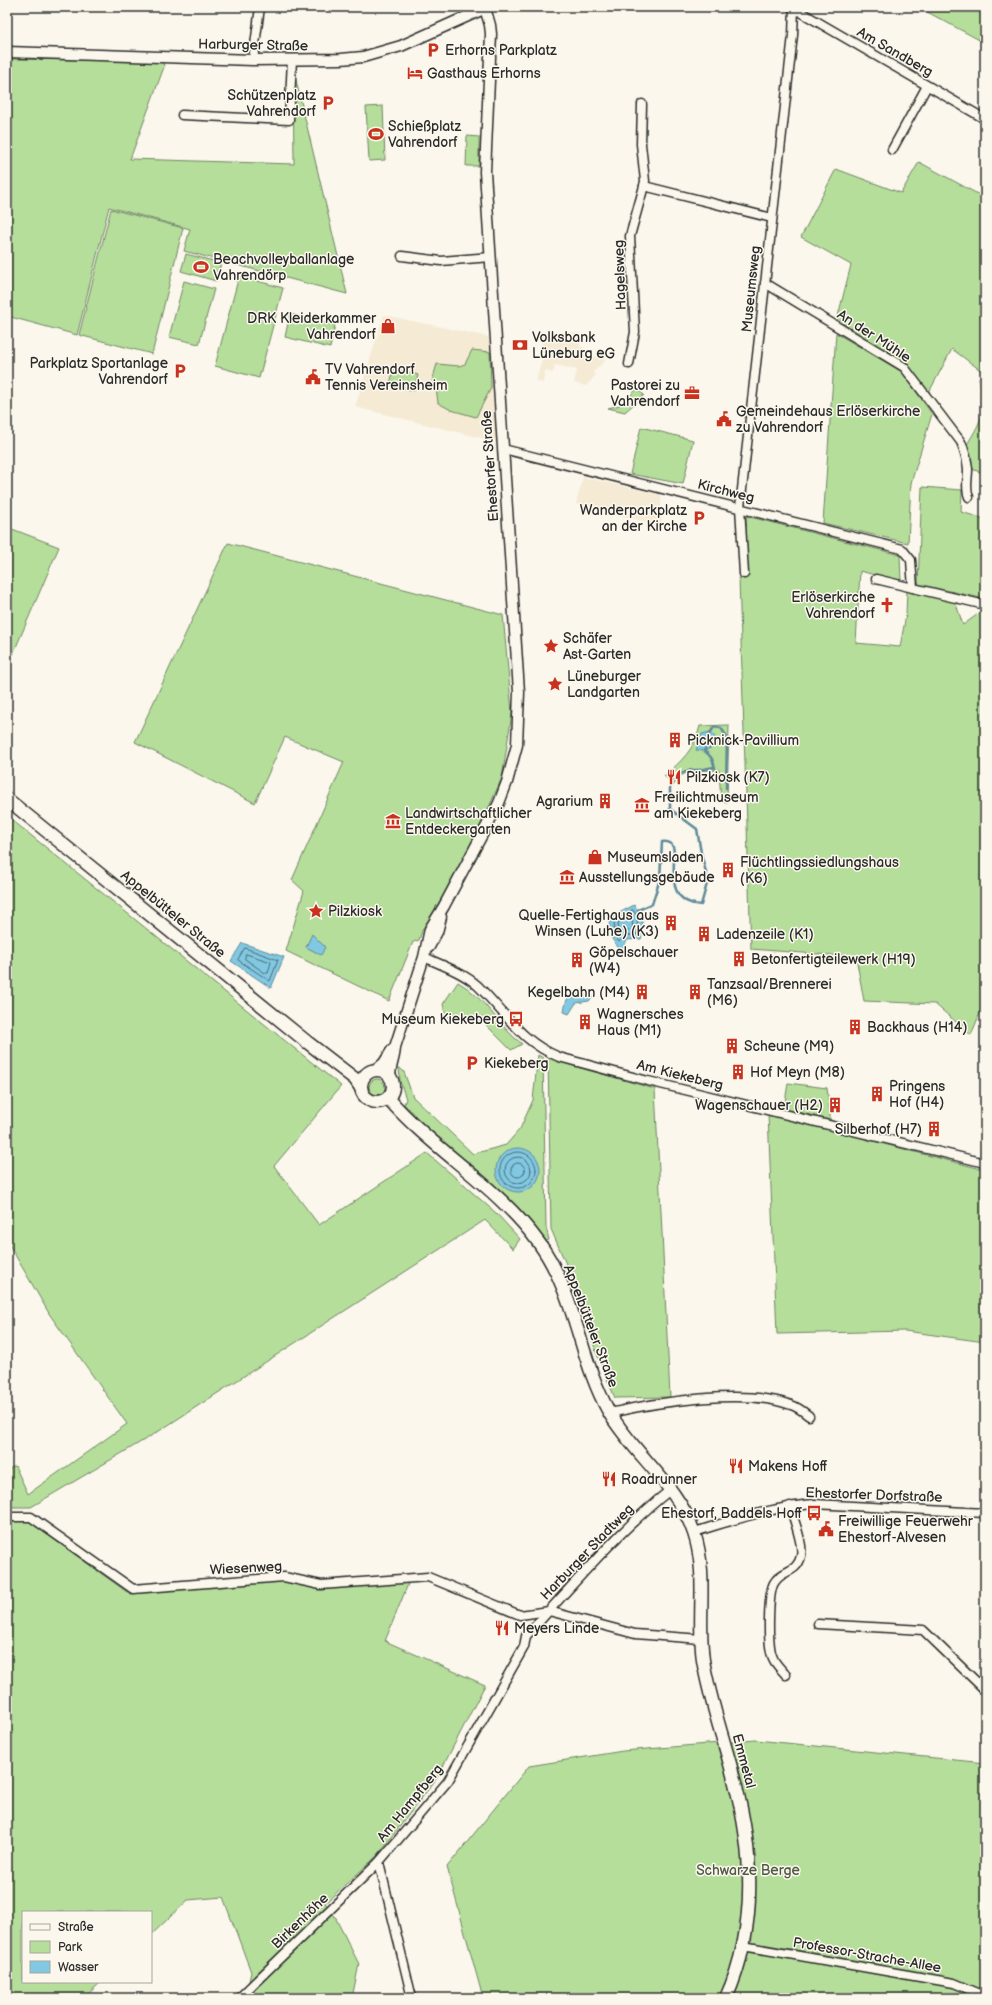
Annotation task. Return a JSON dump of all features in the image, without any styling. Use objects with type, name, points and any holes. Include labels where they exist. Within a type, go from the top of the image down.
[{"type":"main road","name":"Appelbütteler Straße","points":[[7,799],[319,1052],[355,1079],[361,1088]]},
{"type":"main road","name":"Appelbütteler Straße","points":[[319,1052],[357,1070],[373,1071]]},
{"type":"main road","points":[[373,1071],[385,1071],[390,1076],[394,1087],[388,1098],[380,1102],[373,1102],[365,1097],[361,1088],[362,1080],[373,1071]]},
{"type":"main road","name":"Appelbütteler Straße","points":[[388,1098],[421,1132],[498,1197],[539,1243],[550,1260],[567,1295],[595,1382],[610,1413],[626,1436],[670,1490],[687,1517],[694,1532]]},
{"type":"main road","name":"Emmetal","points":[[694,1532],[698,1546],[702,1583],[701,1639],[708,1686],[736,1785],[746,1832],[751,1890],[749,1917],[743,1946],[732,1985],[726,1998]]},
{"type":"street","points":[[253,60],[260,7]]},
{"type":"street","name":"Am Sandberg","points":[[793,7],[985,119]]},
{"type":"street","name":"Museumsweg","points":[[744,574],[740,507],[793,36],[793,7]]},
{"type":"street","name":"Harburger Straße","points":[[7,52],[253,60],[341,59],[382,52],[422,38],[486,8]]},
{"type":"street","name":"Ehestorfer Straße","points":[[373,1071],[384,1063],[395,1047],[424,957],[430,929],[444,906],[499,802],[507,782],[516,745],[519,692],[485,159],[491,34],[486,8]]},
{"type":"street","points":[[182,115],[289,120],[292,60]]},
{"type":"street","points":[[892,150],[927,86]]},
{"type":"street","name":"Hagelsweg","points":[[629,364],[635,332],[630,236],[645,181],[641,144],[642,104]]},
{"type":"street","points":[[644,186],[772,218]]},
{"type":"street","points":[[402,256],[441,261],[491,257]]},
{"type":"street","name":"An der Mühle","points":[[765,283],[904,367],[961,442],[966,453],[968,470],[966,490],[969,497]]},
{"type":"street","name":"Kirchweg","points":[[503,450],[740,507],[902,549],[911,560],[913,588]]},
{"type":"street","points":[[876,579],[981,604]]},
{"type":"street","name":"Am Kiekeberg","points":[[424,957],[455,971],[477,985],[524,1037],[545,1052],[648,1081],[985,1163]]},
{"type":"street","name":"Ehestorfer Straße","points":[[390,1076],[390,1068],[395,1056],[395,1047]]},
{"type":"street","points":[[610,1413],[697,1399],[763,1398],[792,1405],[810,1416]]},
{"type":"street","name":"Harburger Stadtweg","points":[[526,1636],[636,1518],[670,1490]]},
{"type":"street","name":"Ehestorfer Dorfstraße","points":[[694,1532],[759,1512],[790,1506],[814,1504],[985,1513]]},
{"type":"street","points":[[786,1675],[772,1658],[769,1620],[770,1593],[774,1582],[782,1574],[795,1569],[800,1562],[802,1554],[790,1506]]},
{"type":"street","name":"Wiesenweg","points":[[7,1517],[31,1517],[132,1589],[284,1577],[321,1585],[428,1577],[520,1615],[549,1611]]},
{"type":"street","points":[[549,1611],[635,1634],[701,1639]]},
{"type":"street","points":[[818,1624],[923,1630],[985,1690]]},
{"type":"street","name":"Am Hampfberg","points":[[412,1998],[379,1862],[448,1781],[524,1647],[526,1636]]},
{"type":"street","name":"Birkenhöhe","points":[[239,1998],[379,1862]]},
{"type":"street","name":"Professor-Strache-Allee","points":[[743,1946],[954,1983],[985,1996]]},
{"type":"shaded area","points":[[384,315],[489,337],[497,442],[355,407]]},
{"type":"shaded area","points":[[541,332],[580,333],[580,347],[584,347],[583,354],[606,360],[593,372],[596,375],[586,386],[574,383],[577,370],[555,365],[553,373],[545,371],[543,383],[536,381],[543,356]]},
{"type":"shaded area","points":[[583,477],[661,495],[662,526],[576,504]]},
{"type":"green space","points":[[918,7],[985,7],[985,43]]},
{"type":"green space","points":[[7,59],[163,61],[164,67],[130,159],[294,164],[293,68],[347,294],[184,251],[190,229],[109,207],[77,335],[7,316]]},
{"type":"green space","name":"Schießplatz Vahrendorf","points":[[383,106],[385,160],[369,161],[366,107]]},
{"type":"green space","points":[[467,136],[479,137],[479,166],[466,166]]},
{"type":"green space","points":[[919,162],[985,198],[985,474],[972,469],[966,446],[977,428],[982,414],[983,406],[979,378],[983,372],[952,349],[928,394],[907,364],[837,320],[851,265],[801,237],[836,169],[901,193]]},
{"type":"green space","points":[[111,209],[183,228],[152,354],[79,335]]},
{"type":"green space","name":"Beachvolleyballanlage Vahrendörp","points":[[186,254],[221,263],[216,281],[181,271]]},
{"type":"green space","points":[[239,276],[283,288],[259,378],[215,366]]},
{"type":"green space","points":[[184,281],[214,289],[199,344],[169,337]]},
{"type":"green space","points":[[290,314],[335,325],[330,348],[285,337]]},
{"type":"green space","points":[[836,333],[902,372],[932,414],[911,483],[908,543],[823,523]]},
{"type":"green space","points":[[472,350],[490,352],[491,388],[476,417],[451,410],[438,403],[436,387],[432,381],[437,364],[459,366],[465,364]]},
{"type":"green space","points":[[394,368],[418,375],[414,391],[390,384]]},
{"type":"green space","points":[[637,389],[644,395],[625,412],[608,408],[620,405]]},
{"type":"green space","points":[[641,427],[693,440],[683,484],[630,474]]},
{"type":"green space","points":[[922,487],[962,490],[961,512],[985,519],[985,599],[918,584]]},
{"type":"green space","points":[[746,516],[900,555],[901,582],[860,571],[856,643],[900,647],[906,615],[907,590],[954,598],[963,625],[985,609],[985,1001],[971,1035],[935,1004],[864,1001],[856,957],[751,949],[739,578],[747,578]]},
{"type":"green space","points":[[7,527],[59,547],[7,668]]},
{"type":"green space","points":[[228,543],[503,615],[512,713],[502,778],[480,827],[427,925],[423,928],[419,940],[413,942],[389,1001],[286,951],[304,891],[292,880],[344,762],[285,737],[255,803],[135,742]]},
{"type":"green space","points":[[729,725],[727,802],[721,801],[719,770],[691,771],[680,776],[672,787],[673,783],[664,776],[676,766],[691,748],[695,742],[700,726]]},
{"type":"green space","points":[[7,816],[341,1086],[274,1166],[319,1225],[427,1153],[496,1213],[520,1239],[513,1249],[485,1220],[156,1433],[31,1507],[7,1507],[7,1470],[15,1466],[28,1494],[127,1424],[50,1315],[7,1241]]},
{"type":"green space","points":[[458,982],[476,995],[513,1037],[522,1044],[511,1050],[483,1022],[453,1022],[445,1013],[443,1004]]},
{"type":"green space","points":[[538,1055],[543,1058],[546,1227],[549,1240],[543,1242],[515,1208],[424,1126],[404,1104],[406,1099],[400,1081],[399,1067],[404,1072],[413,1097],[473,1154],[506,1145],[520,1129],[533,1100]]},
{"type":"green space","points":[[548,1057],[577,1067],[655,1089],[670,1397],[615,1398],[596,1352],[575,1285],[551,1229]]},
{"type":"green space","points":[[377,1079],[383,1081],[385,1087],[383,1093],[377,1095],[371,1093],[369,1087],[371,1081]]},
{"type":"green space","points":[[788,1083],[827,1088],[831,1126],[783,1115]]},
{"type":"green space","points":[[768,1114],[985,1170],[985,1342],[905,1331],[777,1334]]},
{"type":"green space","points":[[7,1520],[27,1520],[127,1592],[279,1578],[317,1587],[410,1579],[385,1641],[485,1685],[437,1778],[377,1856],[325,1903],[334,1915],[359,1964],[352,1998],[243,1998],[246,1995],[251,1972],[223,1897],[188,1900],[152,1934],[152,1911],[22,1911],[22,1983],[100,1983],[84,1998],[7,1998]]},
{"type":"green space","name":"Schwarze Berge","points":[[756,1740],[985,1763],[985,1998],[483,1998],[447,1867],[529,1766],[623,1751]]},
{"type":"water","points":[[710,732],[716,739],[715,746],[704,751],[696,750],[702,734]]},
{"type":"water","points":[[634,905],[639,912],[642,921],[643,930],[641,939],[627,940],[622,952],[611,937],[609,929],[610,918]]},
{"type":"water","points":[[312,934],[325,947],[321,955],[306,947]]},
{"type":"water","points":[[242,943],[284,957],[271,988],[231,961]]},
{"type":"water","points":[[580,992],[593,997],[589,1001],[576,1003],[569,1014],[564,1012],[568,998],[572,994]]},
{"type":"water","points":[[518,1148],[530,1152],[536,1158],[540,1170],[536,1182],[530,1188],[518,1192],[506,1188],[500,1182],[496,1170],[500,1158],[506,1152]]},
{"type":"waterway","points":[[709,735],[714,727],[721,728],[727,737],[726,788]]},
{"type":"waterway","points":[[638,910],[652,904],[660,879],[662,842],[670,843],[674,849],[674,882],[678,893],[686,901],[701,905],[708,880],[697,829],[670,809],[670,781],[678,779],[678,774],[691,770],[715,768],[711,758],[704,751],[705,749]]},
{"type":"place","name":"Erhorns Parkplatz","points":[[433,50]]},
{"type":"place","name":"Gasthaus Erhorns","points":[[415,73]]},
{"type":"place","name":"Schützenplatz Vahrendorf","points":[[328,103]]},
{"type":"place","name":"Schießplatz Vahrendorf","points":[[376,134]]},
{"type":"place","name":"Beachvolleyballanlage Vahrendörp","points":[[201,267]]},
{"type":"place","name":"DRK Kleiderkammer Vahrendorf","points":[[388,326]]},
{"type":"place","name":"Volksbank Lüneburg eG","points":[[520,345]]},
{"type":"place","name":"Parkplatz Sportanlage Vahrendorf","points":[[180,371]]},
{"type":"place","name":"TV Vahrendorf Tennis Vereinsheim","points":[[313,377]]},
{"type":"place","name":"Pastorei zu Vahrendorf","points":[[692,393]]},
{"type":"place","name":"Gemeindehaus Erlöserkirche zu Vahrendorf","points":[[724,419]]},
{"type":"place","name":"Wanderparkplatz an der Kirche","points":[[699,518]]},
{"type":"place","name":"Erlöserkirche Vahrendorf","points":[[887,605]]},
{"type":"place","name":"Schäfer Ast-Garten","points":[[551,646]]},
{"type":"place","name":"Lüneburger Landgarten","points":[[555,684]]},
{"type":"place","name":"Picknick-Pavillium","points":[[675,740]]},
{"type":"place","name":"Pilzkiosk (K7)","points":[[674,777]]},
{"type":"place","name":"Agrarium","points":[[605,801]]},
{"type":"place","name":"Freilichtmuseum am Kiekeberg","points":[[642,805]]},
{"type":"place","name":"Landwirtschaftlicher Entdeckergarten","points":[[393,821]]},
{"type":"place","name":"Museumsladen","points":[[595,857]]},
{"type":"place","name":"Flüchtlingssiedlungshaus (K6)","points":[[728,870]]},
{"type":"place","name":"Ausstellungsgebäude","points":[[567,877]]},
{"type":"place","name":"Pilzkiosk","points":[[316,911]]},
{"type":"place","name":"Quelle-Fertighaus aus Winsen (Luhe) (K3)","points":[[671,923]]},
{"type":"place","name":"Ladenzeile (K1)","points":[[704,934]]},
{"type":"place","name":"Betonfertigteilewerk (H19)","points":[[739,959]]},
{"type":"place","name":"Göpelschauer (W4)","points":[[577,960]]},
{"type":"place","name":"Kegelbahn (M4)","points":[[642,992]]},
{"type":"place","name":"Tanzsaal/Brennerei (M6)","points":[[695,992]]},
{"type":"place","name":"Museum Kiekeberg","points":[[516,1019]]},
{"type":"place","name":"Wagnersches Haus (M1)","points":[[585,1022]]},
{"type":"place","name":"Backhaus (H14)","points":[[855,1027]]},
{"type":"place","name":"Scheune (M9)","points":[[732,1046]]},
{"type":"place","name":"Kiekeberg","points":[[472,1063]]},
{"type":"place","name":"Hof Meyn (M8)","points":[[738,1072]]},
{"type":"place","name":"Pringens Hof (H4)","points":[[877,1094]]},
{"type":"place","name":"Wagenschauer (H2)","points":[[835,1105]]},
{"type":"place","name":"Silberhof (H7)","points":[[934,1129]]},
{"type":"place","name":"Makens Hoff","points":[[736,1466]]},
{"type":"place","name":"Roadrunner","points":[[609,1479]]},
{"type":"place","name":"Ehestorf, Baddels Hoff","points":[[814,1513]]},
{"type":"place","name":"Freiwillige Feuerwehr Ehestorf-Alvesen","points":[[826,1529]]},
{"type":"place","name":"Meyers Linde","points":[[502,1628]]}]
